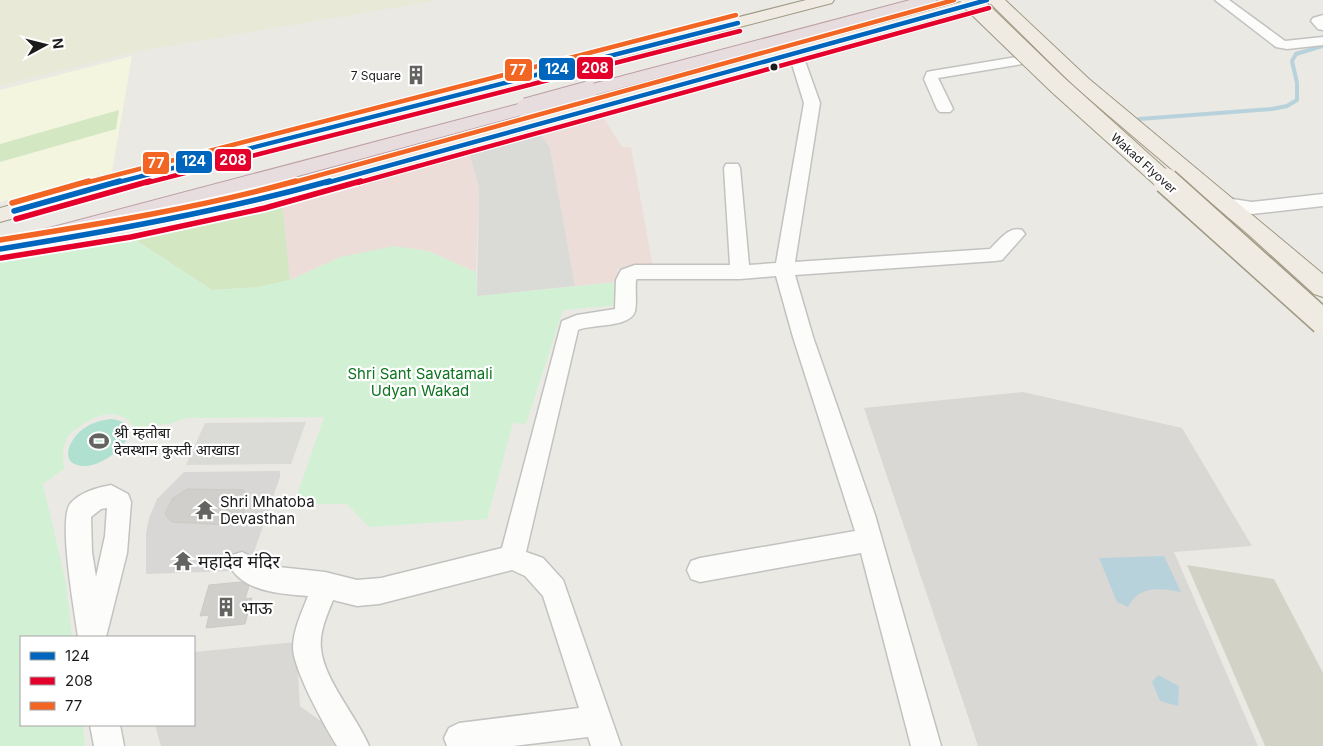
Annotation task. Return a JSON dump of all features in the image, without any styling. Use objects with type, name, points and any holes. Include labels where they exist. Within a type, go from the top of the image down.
[{"type":"highway","points":[[583,85],[877,0]]},
{"type":"highway","points":[[0,243],[523,93],[583,85],[929,0]]},
{"type":"main road","points":[[0,214],[150,173],[523,93],[548,73],[826,0]]},
{"type":"main road","points":[[0,243],[129,228],[263,200],[792,54],[970,2],[986,0]]},
{"type":"main road","points":[[996,0],[1082,83],[1323,288]]},
{"type":"main road","points":[[970,2],[980,16],[1052,89],[1323,334]]},
{"type":"main road","name":"Wakad Flyover","points":[[970,2],[1323,310]]},
{"type":"main road","name":"Wakad Flyover","points":[[970,2],[1066,92],[1323,322]]},
{"type":"main road","points":[[548,73],[576,114]]},
{"type":"main road","points":[[1052,89],[1082,83]]},
{"type":"main road","points":[[523,93],[553,120]]},
{"type":"street","points":[[1221,0],[1280,44],[1323,41]]},
{"type":"street","points":[[1323,19],[1318,21],[1323,26]]},
{"type":"street","points":[[792,54],[798,61],[812,103],[784,270],[803,337],[870,540],[926,746]]},
{"type":"street","points":[[945,109],[931,79],[932,75],[1023,60]]},
{"type":"street","points":[[732,168],[740,272]]},
{"type":"street","points":[[1226,204],[1252,208],[1323,200]]},
{"type":"street","points":[[1257,230],[1269,218],[1323,212]]},
{"type":"street","points":[[512,558],[569,326],[578,322],[621,316],[625,312],[626,280],[628,275],[635,272],[784,270],[995,255],[1016,234]]},
{"type":"street","points":[[700,570],[870,540]]},
{"type":"street","points":[[242,564],[252,572],[273,579],[325,585],[346,592],[362,593],[381,591],[512,558],[534,567],[554,588],[601,734],[459,738]]},
{"type":"street","points":[[325,585],[311,628],[307,648],[311,666],[354,746]]},
{"type":"street","points":[[105,726],[109,746]]},
{"type":"shaded area","points":[[0,0],[441,0],[144,50],[0,86]]},
{"type":"shaded area","points":[[132,56],[112,172],[0,202],[0,90]]},
{"type":"shaded area","points":[[600,112],[622,147],[631,147],[653,267],[617,269],[619,282],[575,286],[550,148],[537,129]]},
{"type":"shaded area","points":[[537,129],[550,148],[575,286],[477,296],[479,188],[468,149]]},
{"type":"shaded area","points":[[468,149],[479,188],[476,272],[428,251],[341,257],[290,280],[282,201]]},
{"type":"shaded area","points":[[1023,392],[1182,428],[1252,546],[1174,552],[1258,746],[978,746],[864,408]]},
{"type":"shaded area","name":"श्री म्हतोबा देवस्थान कुस्ती आखाडा","points":[[111,419],[123,422],[129,428],[124,444],[106,459],[95,464],[85,466],[71,462],[68,452],[73,439],[93,423]]},
{"type":"shaded area","points":[[306,422],[291,464],[186,465],[205,423]]},
{"type":"shaded area","points":[[280,471],[280,477],[254,552],[234,571],[146,574],[146,533],[149,518],[157,499],[184,472]]},
{"type":"shaded area","points":[[1187,565],[1274,579],[1323,673],[1323,746],[1265,746]]},
{"type":"shaded area","points":[[296,642],[300,706],[333,730],[335,746],[161,746],[155,726],[195,726],[195,652]]},
{"type":"green space","points":[[119,110],[116,129],[0,162],[0,144]]},
{"type":"green space","points":[[282,201],[290,280],[259,287],[212,290],[128,235],[177,226]]},
{"type":"green space","name":"Shri Sant Savatamali Udyan Wakad","points":[[127,235],[212,290],[259,287],[290,280],[341,257],[394,246],[428,251],[476,272],[477,296],[619,282],[621,305],[563,310],[526,424],[513,423],[487,519],[369,527],[347,504],[294,504],[324,417],[186,418],[169,424],[134,427],[121,416],[107,414],[86,422],[69,435],[67,439],[63,456],[65,468],[43,484],[66,583],[72,636],[20,636],[20,726],[83,726],[85,746],[0,746],[0,262]]},
{"type":"water","points":[[1164,556],[1181,592],[1151,590],[1138,595],[1128,607],[1117,602],[1099,558]]},
{"type":"water","points":[[1158,675],[1179,686],[1178,706],[1160,701],[1152,682]]},
{"type":"building","name":"Shri Mhatoba Devasthan","points":[[187,489],[244,490],[247,502],[242,516],[227,525],[172,522],[165,514],[172,499]]},
{"type":"building","name":"भाऊ","points":[[241,582],[249,586],[245,599],[252,598],[245,624],[206,628],[209,615],[200,616],[209,585]]},
{"type":"waterway","points":[[1139,119],[1272,109],[1287,106],[1297,100],[1297,83],[1292,61],[1296,54],[1323,46]]},
{"type":"transit line","name":"77","points":[[0,240],[127,219],[261,191],[954,0]]},
{"type":"transit line","name":"124","points":[[0,249],[129,228],[263,200],[987,0]]},
{"type":"transit line","name":"208","points":[[1,258],[131,237],[265,208],[989,8]]},
{"type":"transit line","name":"77","points":[[12,203],[148,165],[736,15]]},
{"type":"transit line","name":"124","points":[[14,211],[150,173],[738,23]]},
{"type":"transit line","name":"208","points":[[16,219],[152,181],[740,31]]},
{"type":"place","name":"7 Square","points":[[416,75]]},
{"type":"place","name":"श्री म्हतोबा देवस्थान कुस्ती आखाडा","points":[[99,441]]},
{"type":"place","name":"Shri Mhatoba Devasthan","points":[[205,510]]},
{"type":"place","name":"महादेव मंदिर","points":[[183,561]]},
{"type":"place","name":"भाऊ","points":[[226,607]]}]
